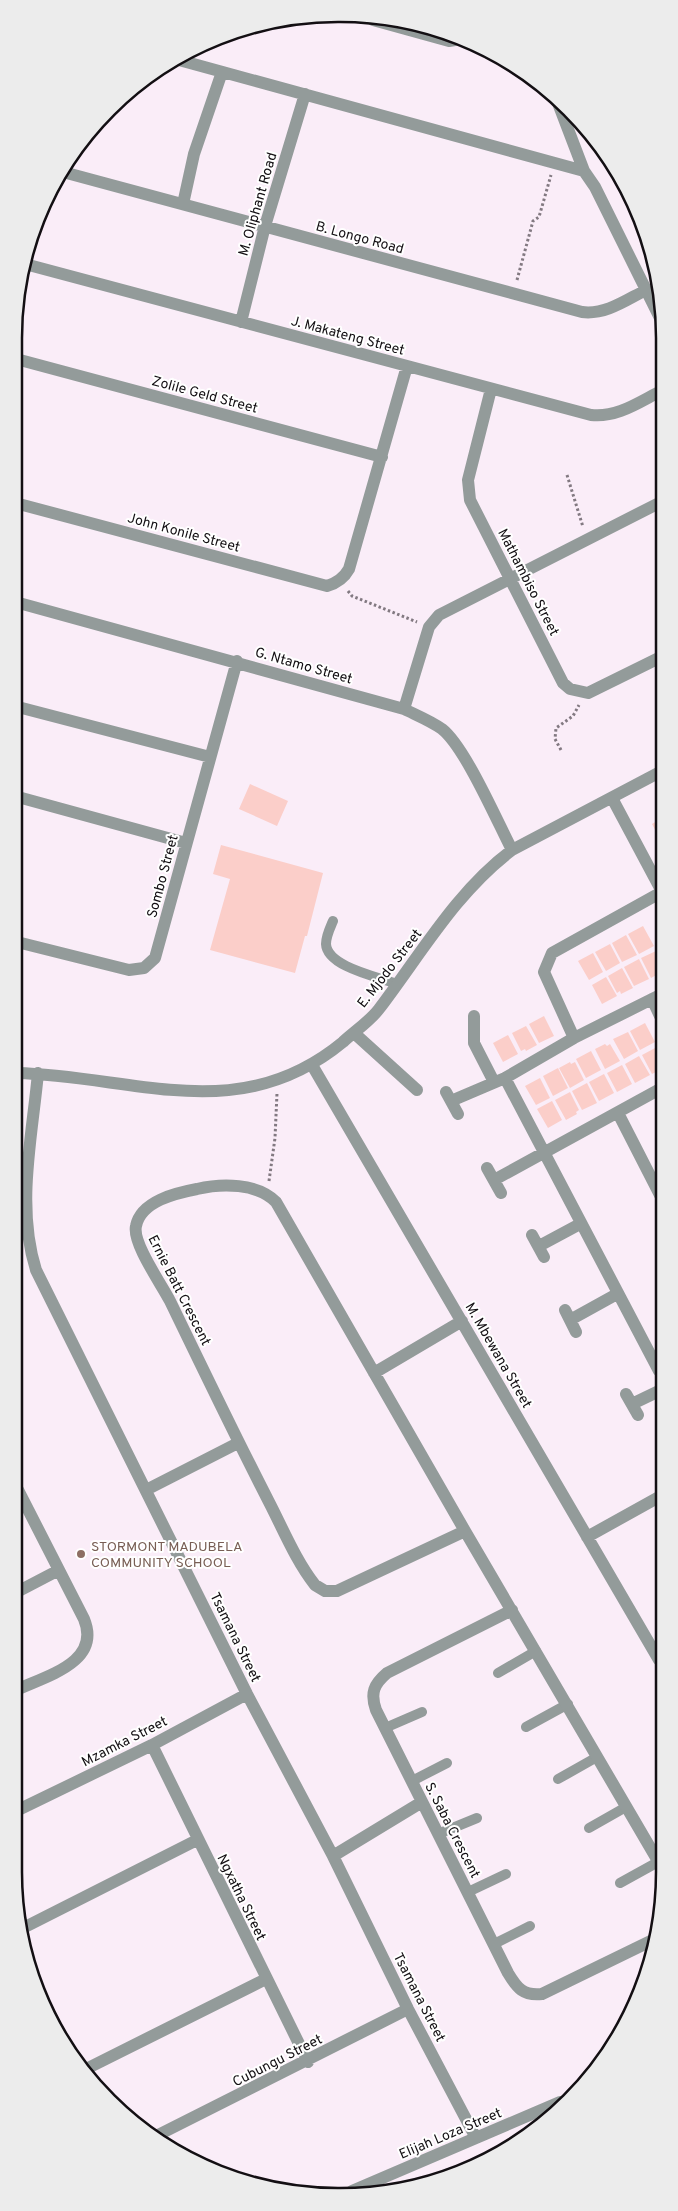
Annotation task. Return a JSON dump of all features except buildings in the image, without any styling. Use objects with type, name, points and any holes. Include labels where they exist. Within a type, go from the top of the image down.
[{"type":"street","points":[[418,32],[432,36]]},
{"type":"street","points":[[186,62],[584,170]]},
{"type":"street","points":[[182,204],[194,154],[222,72]]},
{"type":"street","name":"M. Oliphant Road","points":[[241,322],[265,226],[305,94]]},
{"type":"street","points":[[562,114],[584,170],[595,187],[654,306]]},
{"type":"street","name":"B. Longo Road","points":[[69,174],[594,314],[605,311],[646,290]]},
{"type":"street","name":"J. Makateng Street","points":[[31,266],[491,389],[603,416],[616,414],[656,393]]},
{"type":"street","name":"Zolile Geld Street","points":[[23,361],[382,457]]},
{"type":"street","points":[[340,580],[349,569],[407,366]]},
{"type":"street","name":"Mathambiso Street","points":[[491,389],[468,480],[470,500],[563,683],[570,689],[583,693]]},
{"type":"street","name":"John Konile Street","points":[[23,505],[327,586],[340,580]]},
{"type":"street","points":[[404,709],[429,627],[439,615],[656,505]]},
{"type":"street","name":"G. Ntamo Street","points":[[23,603],[237,661],[404,709],[441,729],[450,737],[469,768],[512,850]]},
{"type":"street","points":[[583,693],[588,693],[656,659]]},
{"type":"street","name":"Sombo Street","points":[[23,944],[116,968],[137,970],[151,963],[158,951],[237,661]]},
{"type":"street","points":[[23,708],[210,757]]},
{"type":"street","name":"E. Mjodo Street","points":[[23,1073],[38,1073],[145,1088],[209,1092],[240,1090],[281,1079],[312,1065],[376,1014],[462,897],[489,867],[512,850],[656,774]]},
{"type":"street","points":[[23,798],[186,843]]},
{"type":"street","points":[[612,798],[656,880]]},
{"type":"street","points":[[574,1038],[544,972],[547,961],[552,953],[656,895]]},
{"type":"street","points":[[458,1114],[449,1096],[499,1080],[574,1038],[656,997]]},
{"type":"street","points":[[474,1016],[474,1043],[545,1153],[580,1224],[656,1366]]},
{"type":"street","points":[[354,1032],[417,1090]]},
{"type":"street","name":"M. Mbewana Street","points":[[312,1065],[656,1657]]},
{"type":"street","name":"Tsamana Street","points":[[23,1194],[38,1073]]},
{"type":"street","points":[[494,1180],[656,1091]]},
{"type":"street","points":[[618,1113],[656,1187]]},
{"type":"street","points":[[487,1168],[501,1192]]},
{"type":"street","name":"Ernie Batt Crescent","points":[[267,1194],[234,1186],[211,1186],[187,1191],[163,1199],[150,1206],[142,1214],[136,1227],[136,1237],[168,1296],[238,1443],[312,1581],[321,1590],[338,1591],[465,1531]]},
{"type":"street","points":[[267,1194],[276,1202],[291,1225],[465,1531],[568,1704],[656,1858]]},
{"type":"street","name":"Tsamana Street","points":[[23,1219],[30,1251],[43,1286],[247,1694],[333,1856],[408,2009],[476,2138]]},
{"type":"street","points":[[538,1246],[580,1224]]},
{"type":"street","points":[[576,1332],[567,1315],[617,1294]]},
{"type":"street","points":[[374,1373],[462,1321]]},
{"type":"street","points":[[632,1405],[656,1392]]},
{"type":"street","points":[[146,1490],[238,1443]]},
{"type":"street","points":[[587,1537],[656,1499]]},
{"type":"street","points":[[23,1500],[90,1635],[87,1648],[76,1660],[23,1686]]},
{"type":"street","points":[[23,1588],[59,1570]]},
{"type":"street","name":"S. Saba Crescent","points":[[512,1610],[387,1673],[377,1681],[372,1695],[385,1728],[515,1985],[526,1994],[542,1994],[647,1943]]},
{"type":"street","name":"Mzamka Street","points":[[23,1808],[152,1744],[247,1694]]},
{"type":"street","name":"Ngxatha Street","points":[[152,1744],[197,1840],[308,2062]]},
{"type":"street","points":[[333,1856],[422,1802]]},
{"type":"street","points":[[27,1926],[197,1840]]},
{"type":"street","points":[[90,2067],[266,1979]]},
{"type":"street","name":"Cubungu Street","points":[[161,2134],[308,2062],[408,2009]]},
{"type":"street","name":"Elijah Loza Street","points":[[359,2188],[554,2105]]},
{"type":"lane","points":[[333,921],[326,944],[331,956],[342,965],[398,984]]},
{"type":"lane","points":[[498,1673],[536,1651]]},
{"type":"lane","points":[[526,1727],[568,1704]]},
{"type":"lane","points":[[385,1728],[422,1712]]},
{"type":"lane","points":[[558,1779],[598,1757]]},
{"type":"lane","points":[[412,1781],[447,1763]]},
{"type":"lane","points":[[589,1828],[626,1807]]},
{"type":"lane","points":[[438,1834],[477,1818]]},
{"type":"lane","points":[[620,1883],[656,1862]]},
{"type":"lane","points":[[468,1892],[506,1874]]},
{"type":"lane","points":[[494,1944],[530,1926]]},
{"type":"path","points":[[513,293],[533,221],[539,217],[554,162]]},
{"type":"path","points":[[567,475],[586,540]]},
{"type":"path","points":[[340,580],[352,596],[429,627]]},
{"type":"path","points":[[561,750],[555,738],[556,728],[573,716],[583,693]]},
{"type":"path","points":[[267,1194],[275,1138],[276,1096],[281,1079]]},
{"type":"place","name":"STORMONT MADUBELA COMMUNITY SCHOOL","points":[[81,1554]]}]
